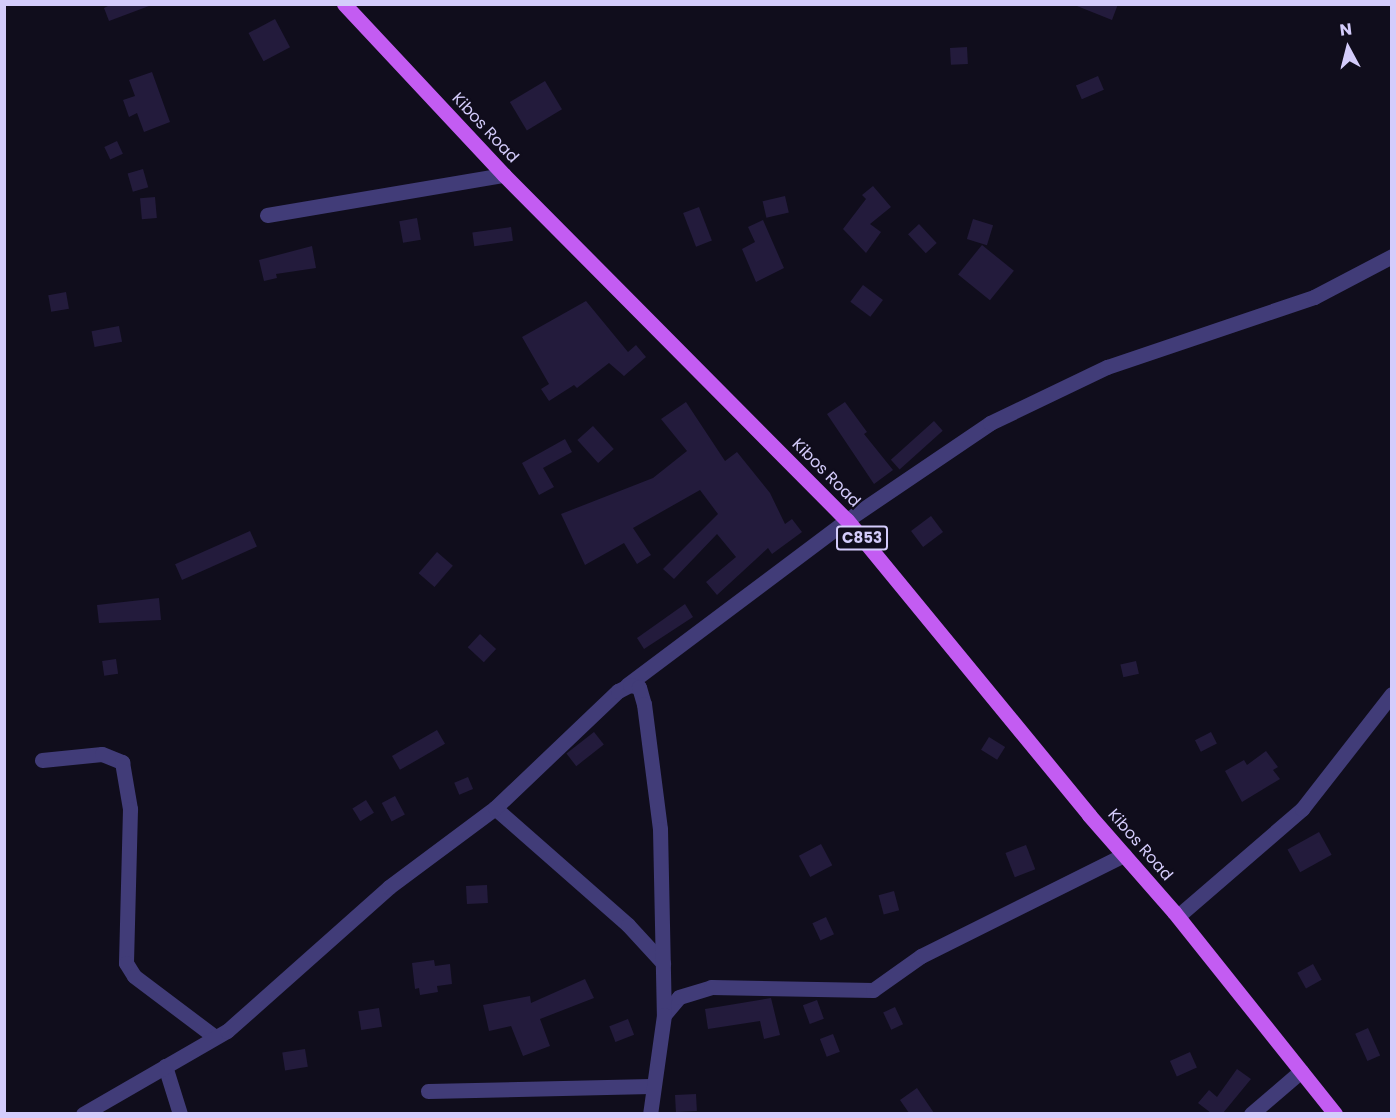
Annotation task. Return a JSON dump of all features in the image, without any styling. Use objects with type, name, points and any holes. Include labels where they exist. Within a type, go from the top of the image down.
[{"type":"main road","name":"Kibos Road","points":[[344,4],[504,175],[847,520],[1124,855],[1178,916],[1335,1113]]},
{"type":"street","points":[[267,214],[504,175]]},
{"type":"street","points":[[83,1113],[227,1031],[389,887],[495,807],[627,685],[847,520],[990,423],[1048,392],[1107,367],[1314,297],[1392,256]]},
{"type":"street","points":[[627,685],[639,687],[644,704],[660,829],[664,1015],[651,1086],[650,1113]]},
{"type":"street","points":[[1178,916],[1302,809],[1392,694]]},
{"type":"street","points":[[42,760],[102,754],[116,756],[122,762],[130,809],[126,963],[134,975],[215,1036]]},
{"type":"street","points":[[495,807],[628,926],[663,963]]},
{"type":"street","points":[[664,1015],[679,998],[711,987],[873,990],[921,956],[1124,855]]},
{"type":"street","points":[[165,1066],[180,1113]]},
{"type":"street","points":[[1251,1113],[1301,1071]]},
{"type":"street","points":[[428,1091],[651,1086]]},
{"type":"building","points":[[112,4],[149,4],[149,6],[109,21],[104,8]]},
{"type":"building","points":[[1072,4],[1118,4],[1112,20]]},
{"type":"building","points":[[275,19],[290,47],[264,61],[249,33]]},
{"type":"building","points":[[967,47],[968,64],[951,65],[950,48]]},
{"type":"building","points":[[152,72],[170,122],[144,132],[137,113],[129,117],[123,100],[135,96],[129,80]]},
{"type":"building","points":[[1098,76],[1104,90],[1082,99],[1076,85]]},
{"type":"building","points":[[545,81],[562,109],[527,130],[510,102]]},
{"type":"building","points":[[117,141],[123,154],[110,160],[104,147]]},
{"type":"building","points":[[143,169],[148,187],[133,192],[128,173]]},
{"type":"building","points":[[873,186],[891,207],[870,224],[881,232],[866,253],[843,229],[866,199],[862,195]]},
{"type":"building","points":[[785,196],[789,213],[766,218],[763,201]]},
{"type":"building","points":[[155,197],[157,218],[142,219],[140,198]]},
{"type":"building","points":[[699,207],[712,241],[696,247],[683,213]]},
{"type":"building","points":[[417,218],[421,240],[403,243],[399,221]]},
{"type":"building","points":[[973,219],[993,225],[987,245],[967,239]]},
{"type":"building","points":[[763,220],[784,268],[756,282],[742,249],[755,242],[748,227]]},
{"type":"building","points":[[919,224],[937,243],[926,253],[908,234]]},
{"type":"building","points":[[511,227],[513,241],[474,246],[472,232]]},
{"type":"building","points":[[982,245],[1014,271],[990,300],[958,275]]},
{"type":"building","points":[[312,246],[316,268],[276,274],[277,278],[264,281],[259,260]]},
{"type":"building","points":[[863,285],[883,300],[870,317],[850,302]]},
{"type":"building","points":[[66,292],[69,309],[51,312],[48,295]]},
{"type":"building","points":[[586,301],[628,352],[636,345],[646,357],[624,376],[609,363],[577,388],[574,385],[549,401],[541,389],[549,384],[522,337]]},
{"type":"building","points":[[119,326],[122,342],[95,347],[92,331]]},
{"type":"building","points":[[686,402],[725,461],[737,452],[770,493],[785,524],[792,519],[802,532],[772,554],[768,548],[717,595],[706,582],[736,557],[717,534],[674,579],[663,569],[718,514],[700,490],[633,528],[651,555],[637,564],[624,543],[585,565],[561,514],[653,478],[687,451],[661,419]]},
{"type":"building","points":[[845,402],[867,432],[864,434],[893,470],[874,484],[827,414]]},
{"type":"building","points":[[934,421],[943,431],[900,469],[891,460]]},
{"type":"building","points":[[593,426],[614,449],[598,463],[577,440]]},
{"type":"building","points":[[565,439],[572,452],[543,468],[554,487],[539,495],[522,463]]},
{"type":"building","points":[[931,516],[943,532],[923,547],[911,531]]},
{"type":"building","points":[[250,531],[257,547],[182,580],[175,564]]},
{"type":"building","points":[[437,552],[453,566],[434,587],[419,573]]},
{"type":"building","points":[[159,598],[161,620],[99,623],[97,605]]},
{"type":"building","points":[[685,604],[693,617],[644,649],[637,638]]},
{"type":"building","points":[[480,634],[496,649],[484,662],[468,647]]},
{"type":"building","points":[[116,659],[118,674],[104,676],[102,661]]},
{"type":"building","points":[[1136,661],[1139,674],[1123,677],[1120,665]]},
{"type":"building","points":[[437,730],[445,744],[400,770],[392,756]]},
{"type":"building","points":[[594,732],[604,745],[576,766],[566,754]]},
{"type":"building","points":[[1211,732],[1217,744],[1201,752],[1195,740]]},
{"type":"building","points":[[989,737],[1005,747],[997,760],[981,750]]},
{"type":"building","points":[[1266,751],[1278,767],[1273,770],[1280,779],[1242,802],[1225,771],[1244,760],[1247,765]]},
{"type":"building","points":[[468,777],[473,789],[459,795],[454,783]]},
{"type":"building","points":[[395,796],[405,815],[392,822],[382,803]]},
{"type":"building","points":[[366,800],[374,813],[360,821],[352,808]]},
{"type":"building","points":[[1319,832],[1332,855],[1300,872],[1288,849]]},
{"type":"building","points":[[821,844],[832,865],[810,877],[799,856]]},
{"type":"building","points":[[1026,845],[1035,869],[1015,877],[1005,853]]},
{"type":"building","points":[[487,885],[488,903],[467,904],[466,886]]},
{"type":"building","points":[[894,891],[899,910],[884,914],[879,895]]},
{"type":"building","points":[[826,917],[834,934],[820,941],[812,923]]},
{"type":"building","points":[[434,960],[435,966],[450,964],[452,984],[437,986],[438,992],[420,995],[419,988],[415,989],[412,963]]},
{"type":"building","points":[[1313,964],[1322,980],[1306,988],[1297,973]]},
{"type":"building","points":[[585,979],[594,998],[540,1019],[550,1046],[523,1056],[511,1026],[489,1031],[483,1005],[530,996],[531,1003]]},
{"type":"building","points":[[771,998],[780,1035],[764,1039],[760,1021],[708,1029],[705,1009]]},
{"type":"building","points":[[817,1000],[824,1019],[810,1024],[803,1005]]},
{"type":"building","points":[[895,1007],[903,1024],[891,1030],[883,1012]]},
{"type":"building","points":[[379,1008],[382,1027],[361,1030],[358,1011]]},
{"type":"building","points":[[628,1019],[634,1035],[615,1042],[609,1026]]},
{"type":"building","points":[[1368,1028],[1380,1055],[1367,1061],[1355,1034]]},
{"type":"building","points":[[833,1034],[840,1052],[827,1057],[820,1039]]},
{"type":"building","points":[[305,1049],[308,1067],[285,1070],[282,1053]]},
{"type":"building","points":[[1190,1052],[1197,1068],[1177,1076],[1170,1061]]},
{"type":"building","points":[[1237,1069],[1251,1079],[1223,1113],[1211,1113],[1198,1103],[1209,1090],[1217,1097]]},
{"type":"building","points":[[917,1088],[934,1113],[909,1113],[900,1100]]},
{"type":"building","points":[[696,1094],[697,1111],[676,1112],[675,1095]]}]
